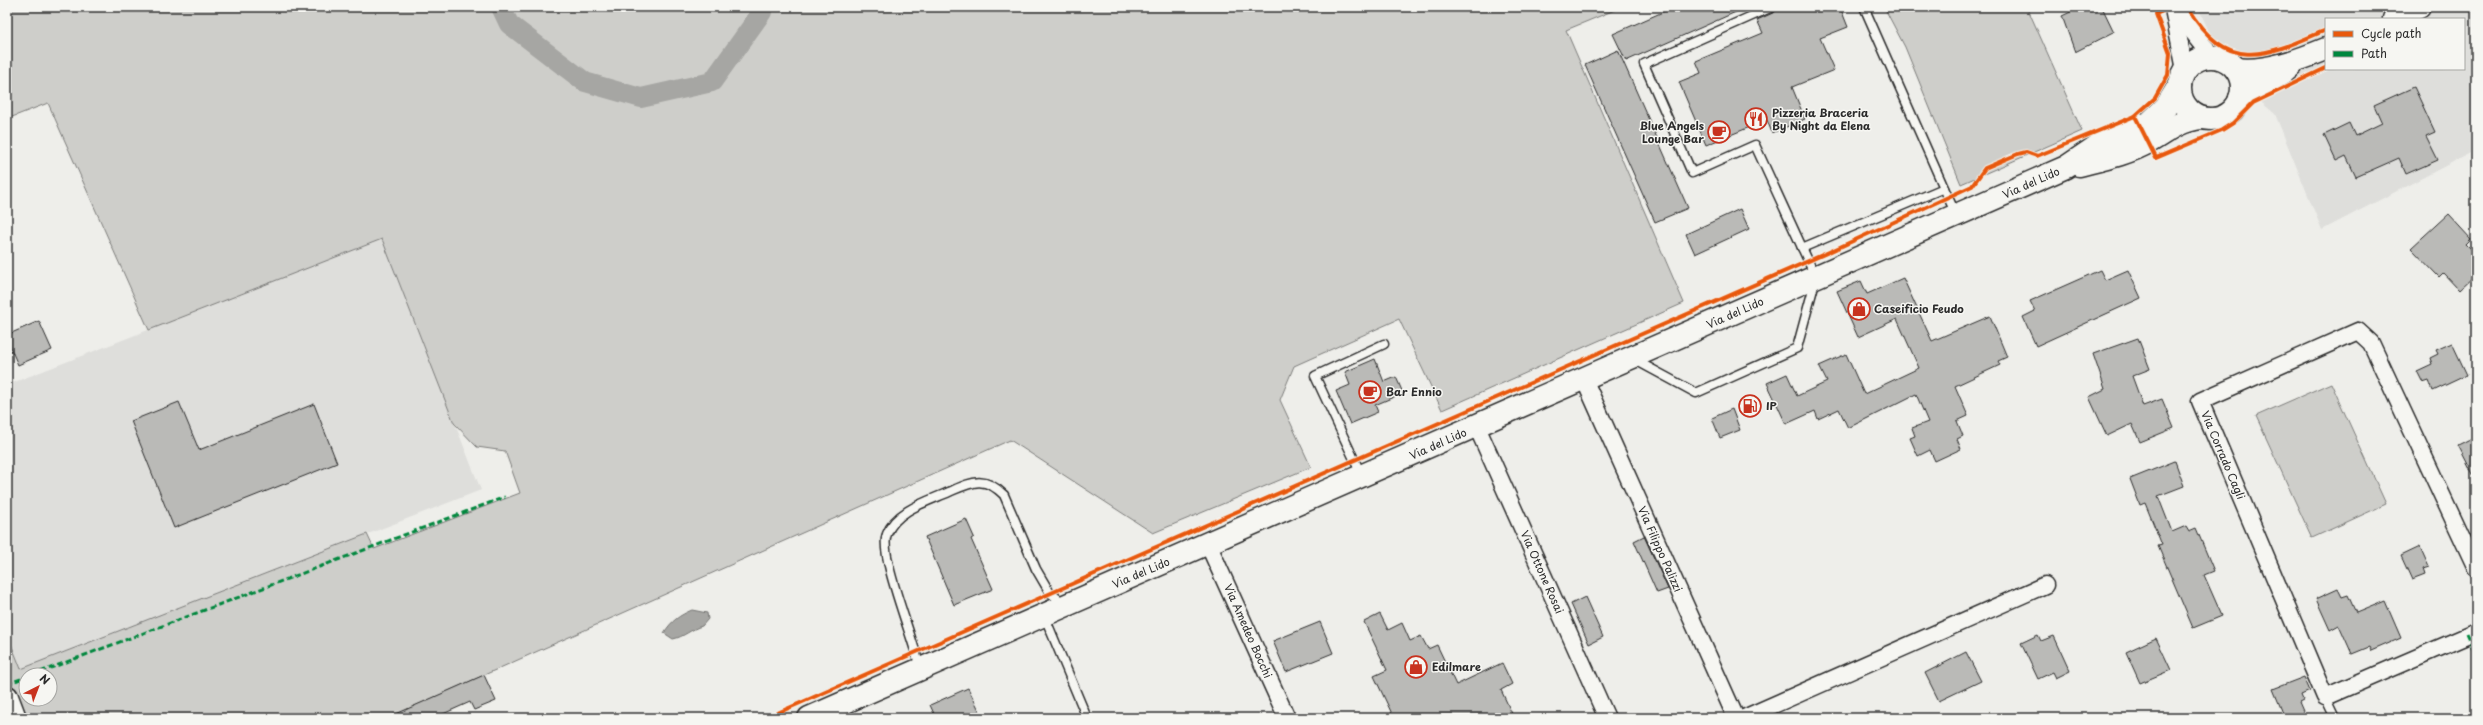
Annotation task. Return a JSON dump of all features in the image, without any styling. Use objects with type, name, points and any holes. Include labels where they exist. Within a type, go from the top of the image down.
[{"type":"main road","points":[[2294,63],[2283,73],[2240,98],[2231,112],[2225,116],[2217,118],[2201,118],[2184,105],[2180,95],[2183,77],[2199,59],[2215,57],[2223,59],[2236,69],[2249,71],[2294,63],[2325,49]]},
{"type":"main road","points":[[2236,69],[2241,83],[2240,98]]},
{"type":"main road","name":"Via del Lido","points":[[809,718],[1363,477],[2066,167],[2100,144],[2149,123],[2166,107],[2183,77]]},
{"type":"main road","name":"Via del Lido","points":[[2066,167],[2125,153],[2149,142],[2174,125],[2201,118]]},
{"type":"main road","points":[[7,697],[15,718]]},
{"type":"street","points":[[2173,7],[2203,45],[2215,57]]},
{"type":"street","points":[[2173,7],[2183,77]]},
{"type":"street","name":"Via Corrado Cagli","points":[[2325,697],[2200,401],[2358,331],[2371,342],[2476,568]]},
{"type":"street","name":"Via Filippo Palizzi","points":[[1584,379],[1736,718]]},
{"type":"street","name":"Via Ottone Rosai","points":[[1477,426],[1606,718]]},
{"type":"street","name":"Via Amedeo Bocchi","points":[[1208,544],[1287,718]]},
{"type":"street","points":[[1744,718],[2045,585]]},
{"type":"street","points":[[2325,697],[2476,632]]},
{"type":"lane","points":[[1632,358],[1696,393],[1798,348],[1816,278],[1755,145],[1692,174],[1644,64],[1772,7]]},
{"type":"lane","points":[[1864,7],[1956,216]]},
{"type":"lane","points":[[1802,248],[1944,188]]},
{"type":"lane","points":[[1363,477],[1315,376],[1384,344]]},
{"type":"lane","points":[[920,669],[886,555],[886,534],[897,520],[909,510],[970,483],[982,481],[995,487],[1004,495],[1036,569],[1050,593],[1067,605]]},
{"type":"lane","points":[[1044,615],[1087,718]]},
{"type":"lane","points":[[2325,697],[2335,718]]},
{"type":"shaded area","points":[[7,7],[1622,7],[1566,30],[1684,303],[1442,410],[1399,319],[1294,366],[1280,400],[1311,467],[1153,533],[1010,440],[388,718],[7,718],[7,634],[20,667],[18,667],[18,707],[58,707],[58,667],[26,667],[367,534],[374,549],[520,493],[505,451],[477,447],[454,423],[382,239],[149,330],[48,103],[7,119]]},
{"type":"shaded area","points":[[1884,7],[2027,7],[2082,131],[1961,184],[1905,47]]},
{"type":"shaded area","points":[[2198,7],[2476,7],[2476,150],[2322,230],[2275,114],[2228,74]]},
{"type":"shaded area","points":[[382,239],[481,490],[26,667],[20,667],[7,634],[7,385]]},
{"type":"shaded area","points":[[2331,383],[2386,504],[2312,538],[2256,416]]},
{"type":"shaded area","points":[[692,610],[707,613],[708,619],[702,626],[681,637],[673,639],[664,633],[676,619]]},
{"type":"building","points":[[1674,7],[1747,7],[1626,61],[1613,34]]},
{"type":"building","points":[[1777,7],[1840,7],[1848,27],[1820,38],[1834,70],[1792,87],[1805,119],[1772,133],[1767,120],[1706,145],[1679,82],[1701,73],[1696,61],[1763,33],[1757,20],[1775,12]]},
{"type":"building","points":[[2081,7],[2102,7],[2114,32],[2075,52],[2062,16]]},
{"type":"building","points":[[1618,50],[1688,208],[1655,222],[1585,65]]},
{"type":"building","points":[[2414,87],[2435,132],[2426,136],[2438,160],[2406,174],[2399,158],[2356,177],[2346,156],[2336,161],[2324,135],[2349,123],[2355,136],[2382,123],[2374,105]]},
{"type":"building","points":[[1740,209],[1749,229],[1695,254],[1686,234]]},
{"type":"building","points":[[2448,214],[2471,239],[2466,244],[2476,254],[2476,274],[2459,290],[2443,273],[2439,277],[2411,248]]},
{"type":"building","points":[[2100,270],[2105,280],[2128,270],[2141,298],[2036,346],[2023,317],[2035,311],[2030,301]]},
{"type":"building","points":[[1903,278],[1932,341],[1990,316],[2007,357],[1998,361],[2000,365],[1955,386],[1968,416],[1957,421],[1963,436],[1957,439],[1961,449],[1935,461],[1930,450],[1918,456],[1910,438],[1915,436],[1912,428],[1928,422],[1916,394],[1848,428],[1839,409],[1818,419],[1815,411],[1786,424],[1767,383],[1787,374],[1797,396],[1827,382],[1819,366],[1846,354],[1864,394],[1919,368],[1897,319],[1858,337],[1837,291],[1861,281],[1867,294]]},
{"type":"building","points":[[39,321],[52,350],[18,365],[7,340],[7,335]]},
{"type":"building","points":[[2138,338],[2150,369],[2132,376],[2143,406],[2162,399],[2174,428],[2140,442],[2132,424],[2107,436],[2089,397],[2105,389],[2093,354]]},
{"type":"building","points":[[2452,343],[2467,375],[2433,391],[2429,381],[2423,383],[2417,371],[2432,364],[2430,358],[2438,354],[2436,350]]},
{"type":"building","name":"Bar Ennio","points":[[1375,359],[1384,382],[1396,377],[1403,393],[1375,405],[1378,412],[1350,424],[1336,391],[1350,385],[1345,372]]},
{"type":"building","points":[[179,402],[199,450],[314,404],[337,463],[174,528],[131,421]]},
{"type":"building","points":[[1732,409],[1740,430],[1720,438],[1712,418]]},
{"type":"building","points":[[2476,436],[2476,480],[2458,445]]},
{"type":"building","points":[[2175,461],[2184,486],[2158,496],[2172,532],[2186,526],[2189,531],[2196,528],[2214,571],[2204,575],[2222,616],[2193,628],[2158,546],[2162,545],[2145,503],[2140,505],[2130,479]]},
{"type":"building","points":[[966,519],[974,537],[971,539],[993,589],[954,605],[925,537]]},
{"type":"building","points":[[1644,536],[1668,589],[1657,593],[1634,541]]},
{"type":"building","points":[[2420,547],[2429,567],[2423,569],[2425,575],[2412,580],[2401,556]]},
{"type":"building","points":[[2338,589],[2342,597],[2348,595],[2356,613],[2385,601],[2401,638],[2371,651],[2369,647],[2352,654],[2339,625],[2330,630],[2316,599]]},
{"type":"building","points":[[1585,597],[1603,637],[1589,644],[1571,604]]},
{"type":"building","name":"Edilmare","points":[[1380,614],[1388,630],[1402,623],[1410,641],[1421,636],[1428,649],[1437,645],[1456,685],[1502,663],[1512,684],[1501,690],[1514,718],[1394,718],[1374,676],[1387,670],[1364,622]]},
{"type":"building","points":[[1320,622],[1333,653],[1286,672],[1273,641]]},
{"type":"building","points":[[2038,635],[2041,641],[2054,636],[2070,671],[2056,678],[2053,672],[2038,679],[2021,643]]},
{"type":"building","points":[[2156,638],[2171,670],[2140,683],[2126,652]]},
{"type":"building","points":[[1966,652],[1981,681],[1939,701],[1925,673]]},
{"type":"building","points":[[484,675],[496,701],[474,710],[470,702],[434,718],[387,718]]},
{"type":"building","points":[[2304,677],[2310,691],[2301,695],[2303,700],[2299,702],[2306,718],[2285,718],[2273,689]]},
{"type":"building","points":[[968,688],[981,714],[973,718],[936,718],[930,705]]},
{"type":"waterway","points":[[501,7],[509,24],[585,82],[641,98],[712,82],[762,12],[762,7]]},
{"type":"marked path","points":[[53,667],[505,497]]},
{"type":"marked path","points":[[2467,635],[2476,655]]},
{"type":"marked path","points":[[7,684],[18,680]]},
{"type":"cycle path","points":[[766,718],[1829,252],[1972,186],[1985,168],[2026,152],[2037,156],[2135,116],[2155,98],[2168,75],[2170,53],[2156,14],[2172,7]]},
{"type":"cycle path","points":[[2187,7],[2202,29],[2218,43],[2233,51],[2249,54],[2266,52],[2285,47],[2325,30]]},
{"type":"cycle path","points":[[2135,116],[2156,158],[2222,130],[2233,123],[2253,103],[2325,68]]},
{"type":"place","name":"Pizzeria Braceria By Night da Elena","points":[[1756,119]]},
{"type":"place","name":"Blue Angels Lounge Bar","points":[[1719,132]]},
{"type":"place","name":"Caseificio Feudo","points":[[1859,309]]},
{"type":"place","name":"Bar Ennio","points":[[1370,392]]},
{"type":"place","name":"IP","points":[[1750,406]]},
{"type":"place","name":"Edilmare","points":[[1416,667]]}]
